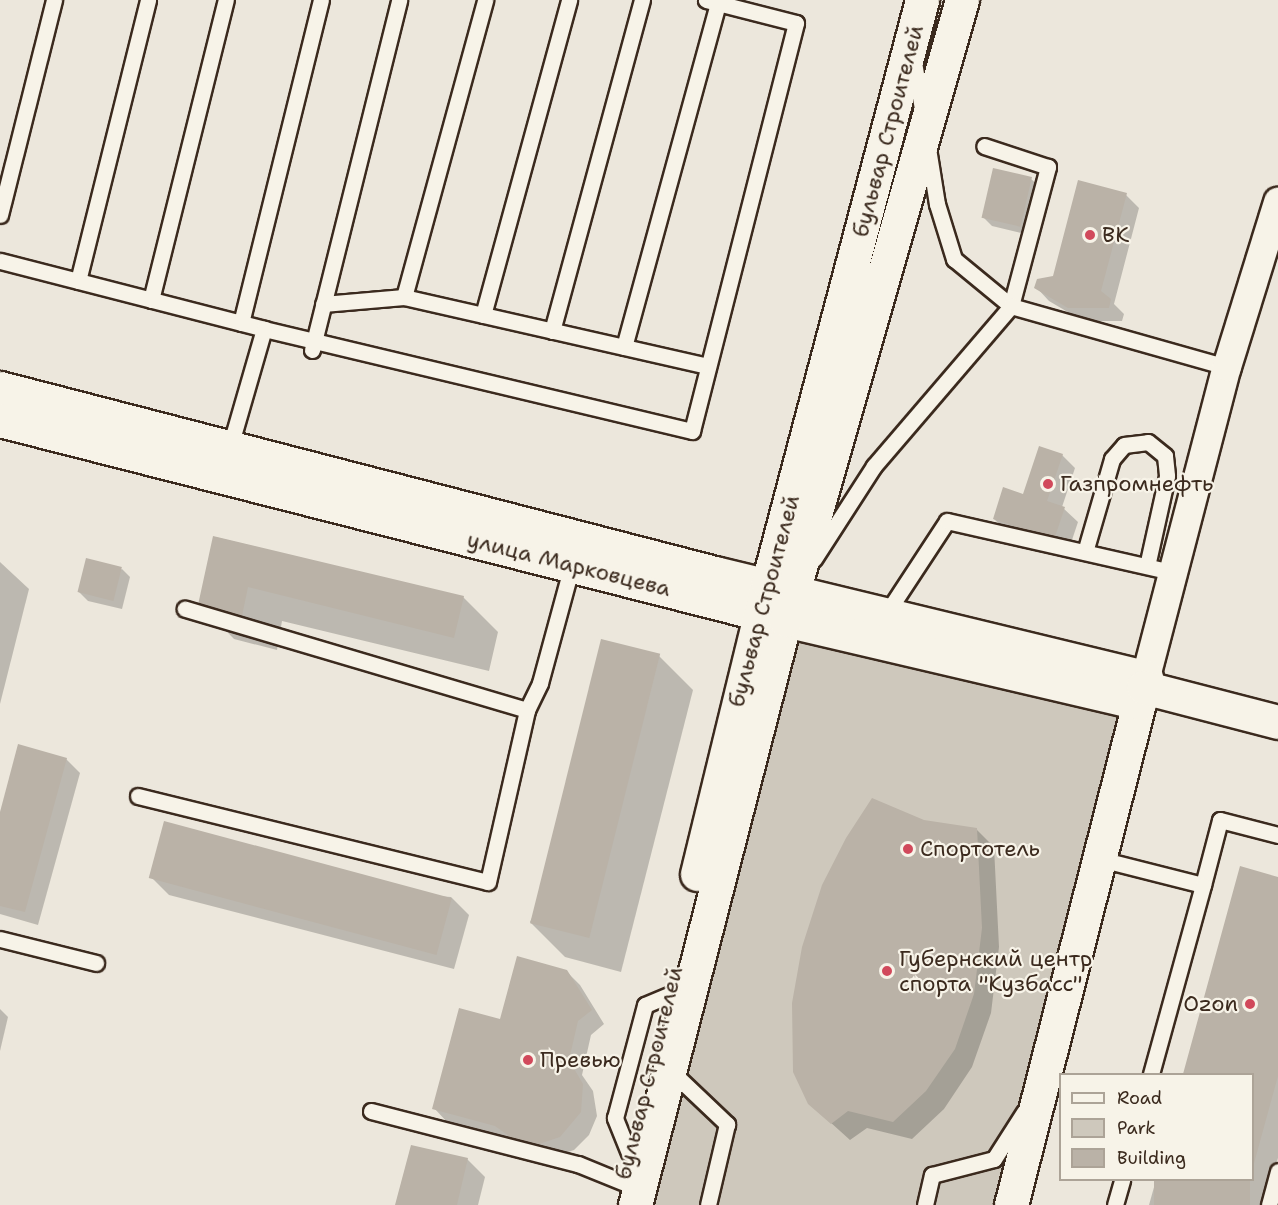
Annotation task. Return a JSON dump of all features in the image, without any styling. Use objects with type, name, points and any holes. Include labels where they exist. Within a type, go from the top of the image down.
[{"type":"main road","name":"бульвар Строителей","points":[[625,1186],[670,1070],[777,602],[922,0]]},
{"type":"main road","name":"бульвар Строителей","points":[[625,1186],[669,995],[777,602],[926,130],[962,0]]},
{"type":"main road","name":"улица Марковцева","points":[[0,388],[777,602],[1278,722]]},
{"type":"main road","name":"улица Марковцева","points":[[0,420],[572,565],[777,602],[886,614],[1143,689]]},
{"type":"main road","points":[[1011,1205],[1143,689]]},
{"type":"street","points":[[1143,689],[1227,367],[1278,202]]},
{"type":"lane","points":[[0,215],[54,0]]},
{"type":"lane","points":[[78,281],[148,0]]},
{"type":"lane","points":[[151,300],[225,0]]},
{"type":"lane","points":[[241,323],[321,0]]},
{"type":"lane","points":[[313,346],[399,0]]},
{"type":"lane","points":[[404,297],[485,0]]},
{"type":"lane","points":[[483,315],[569,0]]},
{"type":"lane","points":[[552,331],[642,0]]},
{"type":"lane","points":[[0,261],[264,329],[313,346],[692,431],[796,23],[714,1],[624,347]]},
{"type":"lane","points":[[911,42],[937,204],[954,259],[1011,306],[1227,367]]},
{"type":"lane","points":[[777,602],[874,466],[1011,306],[1048,167],[984,146]]},
{"type":"lane","points":[[323,304],[404,297],[708,366]]},
{"type":"lane","points":[[230,450],[264,329]]},
{"type":"lane","points":[[1085,552],[1112,459],[1124,445],[1148,442],[1165,456],[1167,476],[1147,566]]},
{"type":"lane","points":[[886,614],[946,521],[1175,573]]},
{"type":"lane","points":[[138,796],[488,882],[527,710],[540,683],[572,565]]},
{"type":"lane","points":[[185,609],[527,710]]},
{"type":"lane","points":[[1151,1073],[1220,820],[1278,835]]},
{"type":"lane","points":[[1100,859],[1203,885]]},
{"type":"lane","points":[[0,939],[96,963]]},
{"type":"lane","points":[[670,1070],[727,1124],[708,1205]]},
{"type":"lane","points":[[925,1205],[932,1175],[994,1159],[1043,1083]]},
{"type":"lane","points":[[371,1111],[578,1164],[625,1186]]},
{"type":"lane","points":[[1269,1205],[1278,1171]]},
{"type":"lane","points":[[1115,1205],[1121,1181]]},
{"type":"green space","points":[[785,620],[1139,703],[1011,1205],[635,1205]]},
{"type":"building","points":[[993,168],[1032,177],[1021,227],[982,218]]},
{"type":"building","name":"ВК","points":[[1078,180],[1127,193],[1101,291],[1111,299],[1109,308],[1068,308],[1034,288],[1037,279],[1053,276]]},
{"type":"building","points":[[1039,446],[1063,454],[1047,501],[1065,507],[1054,540],[993,519],[1003,487],[1023,494]]},
{"type":"building","points":[[213,536],[464,596],[454,638],[248,587],[242,616],[198,605]]},
{"type":"building","points":[[86,558],[122,567],[113,601],[78,592]]},
{"type":"building","points":[[601,639],[660,654],[589,938],[530,923]]},
{"type":"building","points":[[18,744],[67,758],[25,912],[0,906],[0,812]]},
{"type":"building","name":"Губернский центр спорта \"Кузбасс\"","points":[[872,798],[924,820],[977,828],[982,928],[974,994],[955,1049],[926,1091],[893,1122],[848,1111],[831,1124],[808,1104],[793,1072],[792,1003],[802,947],[822,885],[846,838]]},
{"type":"building","points":[[164,821],[452,898],[437,955],[149,878]]},
{"type":"building","points":[[1240,866],[1278,877],[1278,1076],[1254,1163],[1254,1073],[1183,1073]]},
{"type":"building","points":[[517,956],[567,970],[592,1010],[578,1021],[569,1060],[583,1084],[581,1112],[560,1137],[539,1144],[513,1139],[495,1126],[432,1109],[459,1008],[500,1019]]},
{"type":"building","points":[[411,1145],[468,1158],[457,1205],[395,1205]]},
{"type":"building","points":[[1154,1181],[1250,1181],[1250,1205],[1154,1205]]},
{"type":"place","name":"ВК","points":[[1090,235]]},
{"type":"place","name":"Газпромнефть","points":[[1048,484]]},
{"type":"place","name":"Спортотель","points":[[908,849]]},
{"type":"place","name":"Губернский центр спорта \"Кузбасс\"","points":[[887,971]]},
{"type":"place","name":"Ozon","points":[[1250,1004]]},
{"type":"place","name":"Превью","points":[[528,1060]]}]
